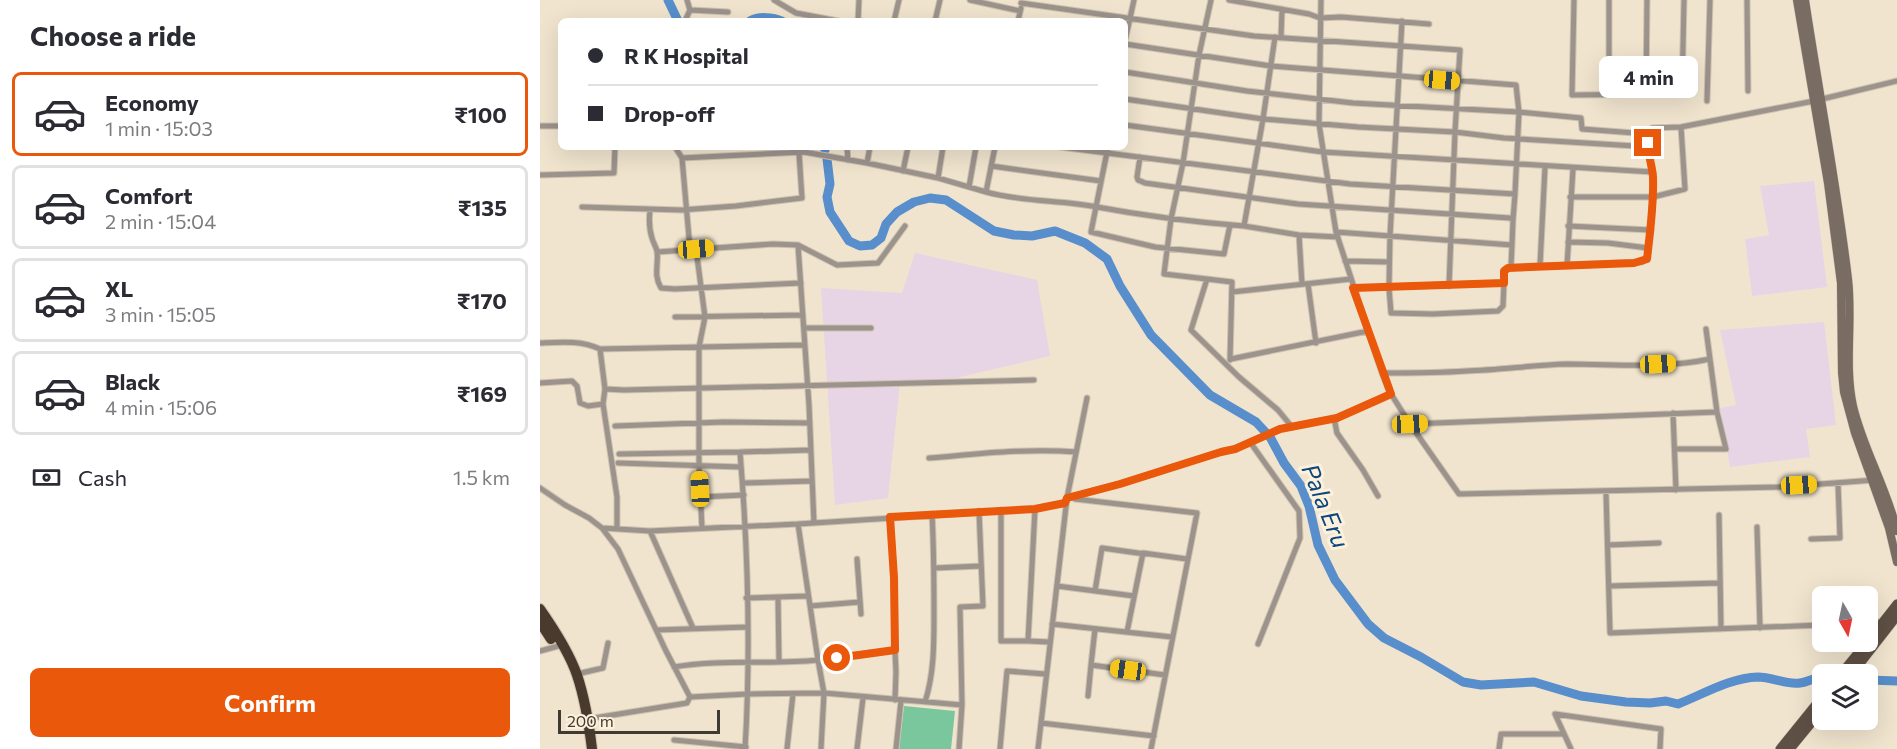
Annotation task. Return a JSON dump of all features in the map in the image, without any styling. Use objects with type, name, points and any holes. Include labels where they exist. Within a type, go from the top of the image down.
[{"type":"highway","points":[[540,609],[577,674],[588,719],[592,749]]},
{"type":"highway","points":[[540,622],[560,646],[572,677],[580,703],[587,749]]},
{"type":"main road","points":[[1852,664],[1891,620],[1897,604]]},
{"type":"main road","points":[[1878,632],[1891,620]]},
{"type":"main road","points":[[1858,664],[1864,653]]},
{"type":"main road","points":[[1780,749],[1812,710]]},
{"type":"main road","points":[[1791,749],[1812,723]]},
{"type":"street","points":[[686,18],[690,10],[687,0]]},
{"type":"street","points":[[774,0],[796,13],[822,18]]},
{"type":"street","points":[[858,18],[859,0]]},
{"type":"street","points":[[895,18],[899,0]]},
{"type":"street","points":[[936,18],[940,0]]},
{"type":"street","points":[[970,0],[1020,11]]},
{"type":"street","points":[[1128,29],[1134,0]]},
{"type":"street","points":[[1211,0],[1199,55],[1164,274],[1232,282],[1231,359]]},
{"type":"street","points":[[1229,0],[1320,18],[1341,17],[1429,24]]},
{"type":"street","points":[[1321,0],[1319,124],[1337,235],[1353,288],[1391,394],[1459,494],[1676,490],[1876,480]]},
{"type":"street","points":[[1574,0],[1572,95],[1682,94],[1684,0]]},
{"type":"street","points":[[1609,94],[1610,0]]},
{"type":"street","points":[[1646,94],[1647,0]]},
{"type":"street","points":[[1707,101],[1710,0]]},
{"type":"street","points":[[1747,0],[1748,91]]},
{"type":"street","points":[[1797,0],[1817,100]]},
{"type":"street","points":[[1805,0],[1841,283],[1844,392],[1855,432],[1897,531]]},
{"type":"street","points":[[1019,18],[1022,2],[1124,18]]},
{"type":"street","points":[[1244,226],[1282,9]]},
{"type":"street","points":[[690,10],[728,12]]},
{"type":"street","points":[[1130,19],[1278,38],[1460,50],[1449,286]]},
{"type":"street","points":[[1402,21],[1389,262],[1391,313],[1454,313],[1501,309],[1504,271],[1511,267],[1642,262],[1647,259],[1653,197],[1653,172],[1648,156],[1648,134],[1652,128],[1657,126],[1681,127],[1817,100],[1897,81]]},
{"type":"street","points":[[1128,43],[1271,66],[1516,85],[1519,112],[1511,267]]},
{"type":"street","points":[[1128,72],[1267,93],[1397,106],[1519,112],[1581,118],[1585,143]]},
{"type":"street","points":[[1128,99],[1263,119],[1319,124],[1635,146],[1648,143]]},
{"type":"street","points":[[1128,125],[1323,152],[1573,169],[1653,172]]},
{"type":"street","points":[[540,126],[558,126]]},
{"type":"street","points":[[1570,198],[1653,197],[1684,189],[1681,127]]},
{"type":"street","points":[[1582,129],[1648,134]]},
{"type":"street","points":[[540,175],[614,173],[615,150]]},
{"type":"street","points":[[677,150],[682,158],[686,210],[702,288],[705,317],[699,347],[699,466],[702,528]]},
{"type":"street","points":[[847,150],[848,160]]},
{"type":"street","points":[[867,164],[869,150]]},
{"type":"street","points":[[903,171],[907,150]]},
{"type":"street","points":[[938,178],[943,150]]},
{"type":"street","points":[[969,187],[975,150]]},
{"type":"street","points":[[986,192],[994,150]]},
{"type":"street","points":[[1230,225],[1224,254],[1155,247],[1091,232],[1107,150],[1253,173],[1329,181],[1515,194]]},
{"type":"street","points":[[682,158],[802,151],[938,178],[1007,198],[1096,207],[1114,212],[1244,226],[1299,235],[1390,236],[1512,245]]},
{"type":"street","points":[[582,207],[686,210],[802,198],[802,151]]},
{"type":"street","points":[[1140,157],[1138,180],[1145,183],[1249,198],[1332,206],[1451,213],[1513,220]]},
{"type":"street","points":[[991,166],[1101,181]]},
{"type":"street","points":[[1540,266],[1545,167]]},
{"type":"street","points":[[1567,266],[1573,169]]},
{"type":"street","points":[[650,210],[649,222],[651,237],[657,252],[656,267],[660,287],[675,289],[801,283]]},
{"type":"street","points":[[657,252],[773,244],[798,245],[837,265],[878,263],[905,226]]},
{"type":"street","points":[[1568,226],[1650,230]]},
{"type":"street","points":[[1299,235],[1316,343]]},
{"type":"street","points":[[1568,243],[1608,243],[1648,248]]},
{"type":"street","points":[[798,245],[808,385],[814,523]]},
{"type":"street","points":[[1346,261],[1389,262]]},
{"type":"street","points":[[1207,279],[1191,330],[1225,365],[1278,410],[1292,427]]},
{"type":"street","points":[[1232,292],[1351,279]]},
{"type":"street","points":[[1353,288],[1504,283]]},
{"type":"street","points":[[675,317],[803,315]]},
{"type":"street","points":[[804,327],[871,328]]},
{"type":"street","points":[[1675,449],[1726,449],[1718,412],[1706,329]]},
{"type":"street","points":[[1225,365],[1231,359],[1368,331]]},
{"type":"street","points":[[540,343],[568,341],[590,344],[600,349],[805,345]]},
{"type":"street","points":[[600,349],[605,388],[603,404],[617,497],[617,529]]},
{"type":"street","points":[[1382,373],[1467,371],[1567,364],[1696,363],[1710,359]]},
{"type":"street","points":[[605,388],[624,390],[1034,380]]},
{"type":"street","points":[[540,383],[572,381],[577,386],[580,403],[588,406],[603,404]]},
{"type":"street","points":[[602,528],[650,531],[1035,509],[1065,503],[1067,498],[1235,449],[1271,433],[1334,418],[1391,394]]},
{"type":"street","points":[[1038,749],[1067,498],[1086,398]]},
{"type":"street","points":[[1410,424],[1718,412]]},
{"type":"street","points":[[1673,413],[1676,490]]},
{"type":"street","points":[[1334,418],[1337,432],[1363,470],[1377,496]]},
{"type":"street","points":[[615,426],[810,423]]},
{"type":"street","points":[[1250,442],[1299,511],[1300,521],[1300,538],[1258,644]]},
{"type":"street","points":[[929,458],[1012,450],[1043,449],[1076,452]]},
{"type":"street","points":[[619,454],[811,450]]},
{"type":"street","points":[[674,740],[746,748],[748,627],[746,526],[740,452]]},
{"type":"street","points":[[618,463],[741,467]]},
{"type":"street","points":[[1876,480],[1897,562]]},
{"type":"street","points":[[743,483],[812,481]]},
{"type":"street","points":[[1810,539],[1840,538],[1838,483]]},
{"type":"street","points":[[540,488],[602,528],[618,549],[690,697]]},
{"type":"street","points":[[1606,492],[1610,633],[1812,625]]},
{"type":"street","points":[[701,497],[744,495]]},
{"type":"street","points":[[1067,498],[1197,513],[1151,749]]},
{"type":"street","points":[[1028,641],[1035,509]]},
{"type":"street","points":[[1001,510],[1001,641],[1049,642]]},
{"type":"street","points":[[959,749],[962,705],[960,607],[983,606],[979,512]]},
{"type":"street","points":[[925,702],[931,683],[934,651],[935,568],[932,514]]},
{"type":"street","points":[[1719,515],[1721,629]]},
{"type":"street","points":[[890,517],[898,701],[897,749]]},
{"type":"street","points":[[798,524],[824,693],[821,749]]},
{"type":"street","points":[[1757,527],[1760,628]]},
{"type":"street","points":[[650,531],[693,628]]},
{"type":"street","points":[[1608,544],[1659,543]]},
{"type":"street","points":[[1095,591],[1102,548],[1187,559]]},
{"type":"street","points":[[1127,632],[1143,554],[1147,554]]},
{"type":"street","points":[[858,559],[861,614]]},
{"type":"street","points":[[935,568],[981,566]]},
{"type":"street","points":[[1609,586],[1720,583]]},
{"type":"street","points":[[1057,586],[1134,596]]},
{"type":"street","points":[[747,598],[808,596]]},
{"type":"street","points":[[778,597],[779,662]]},
{"type":"street","points":[[810,606],[860,602]]},
{"type":"street","points":[[1052,624],[1172,637]]},
{"type":"street","points":[[656,630],[748,627]]},
{"type":"street","points":[[1088,696],[1095,629]]},
{"type":"street","points":[[577,674],[603,668],[608,643]]},
{"type":"street","points":[[540,651],[560,646]]},
{"type":"street","points":[[674,667],[700,662],[748,663],[818,660],[895,650]]},
{"type":"street","points":[[1091,664],[1165,675]]},
{"type":"street","points":[[1000,749],[1007,671],[1046,674]]},
{"type":"street","points":[[690,697],[824,693],[962,705]]},
{"type":"street","points":[[787,749],[793,694]]},
{"type":"street","points":[[588,719],[687,703],[690,697]]},
{"type":"street","points":[[857,749],[863,698]]},
{"type":"street","points":[[1570,749],[1555,714],[1661,729],[1660,749]]},
{"type":"street","points":[[1041,723],[1154,736]]},
{"type":"street","points":[[1500,749],[1501,734],[1564,734]]},
{"type":"shaded area","points":[[1814,181],[1827,287],[1752,296],[1745,239],[1769,235],[1760,186]]},
{"type":"shaded area","points":[[915,253],[1037,280],[1050,356],[956,378],[900,382],[888,498],[835,505],[821,288],[902,293]]},
{"type":"shaded area","points":[[1824,322],[1836,425],[1806,429],[1810,457],[1730,467],[1720,408],[1736,405],[1720,330]]},
{"type":"green space","points":[[904,706],[955,711],[951,749],[899,749]]},
{"type":"waterway","name":"Pala Eru","points":[[668,0],[677,18]]},
{"type":"waterway","name":"Pala Eru","points":[[758,18],[766,18]]},
{"type":"waterway","name":"Pala Eru","points":[[827,159],[830,184],[827,197],[830,212],[849,241],[860,246],[872,245],[881,238],[886,224],[897,212],[914,202],[930,198],[946,200],[994,231],[1032,236],[1055,231],[1085,243],[1107,259],[1120,286],[1151,335],[1210,395],[1256,422],[1270,437],[1284,463],[1301,486],[1309,506],[1318,545],[1335,580],[1368,624],[1384,638],[1463,682],[1481,685],[1534,682],[1581,696],[1626,702],[1666,701],[1678,704],[1727,683],[1747,678],[1763,677],[1795,683],[1812,679]]},
{"type":"waterway","name":"Pala Eru","points":[[1878,680],[1897,681]]},
{"type":"route","points":[[837,658],[895,650],[890,517],[1035,509],[1059,505],[1065,503],[1067,498],[1235,449],[1280,429],[1337,418],[1391,394],[1353,288],[1504,283],[1504,271],[1508,268],[1634,263],[1647,259],[1653,197],[1653,172],[1648,156],[1648,143]]}]
